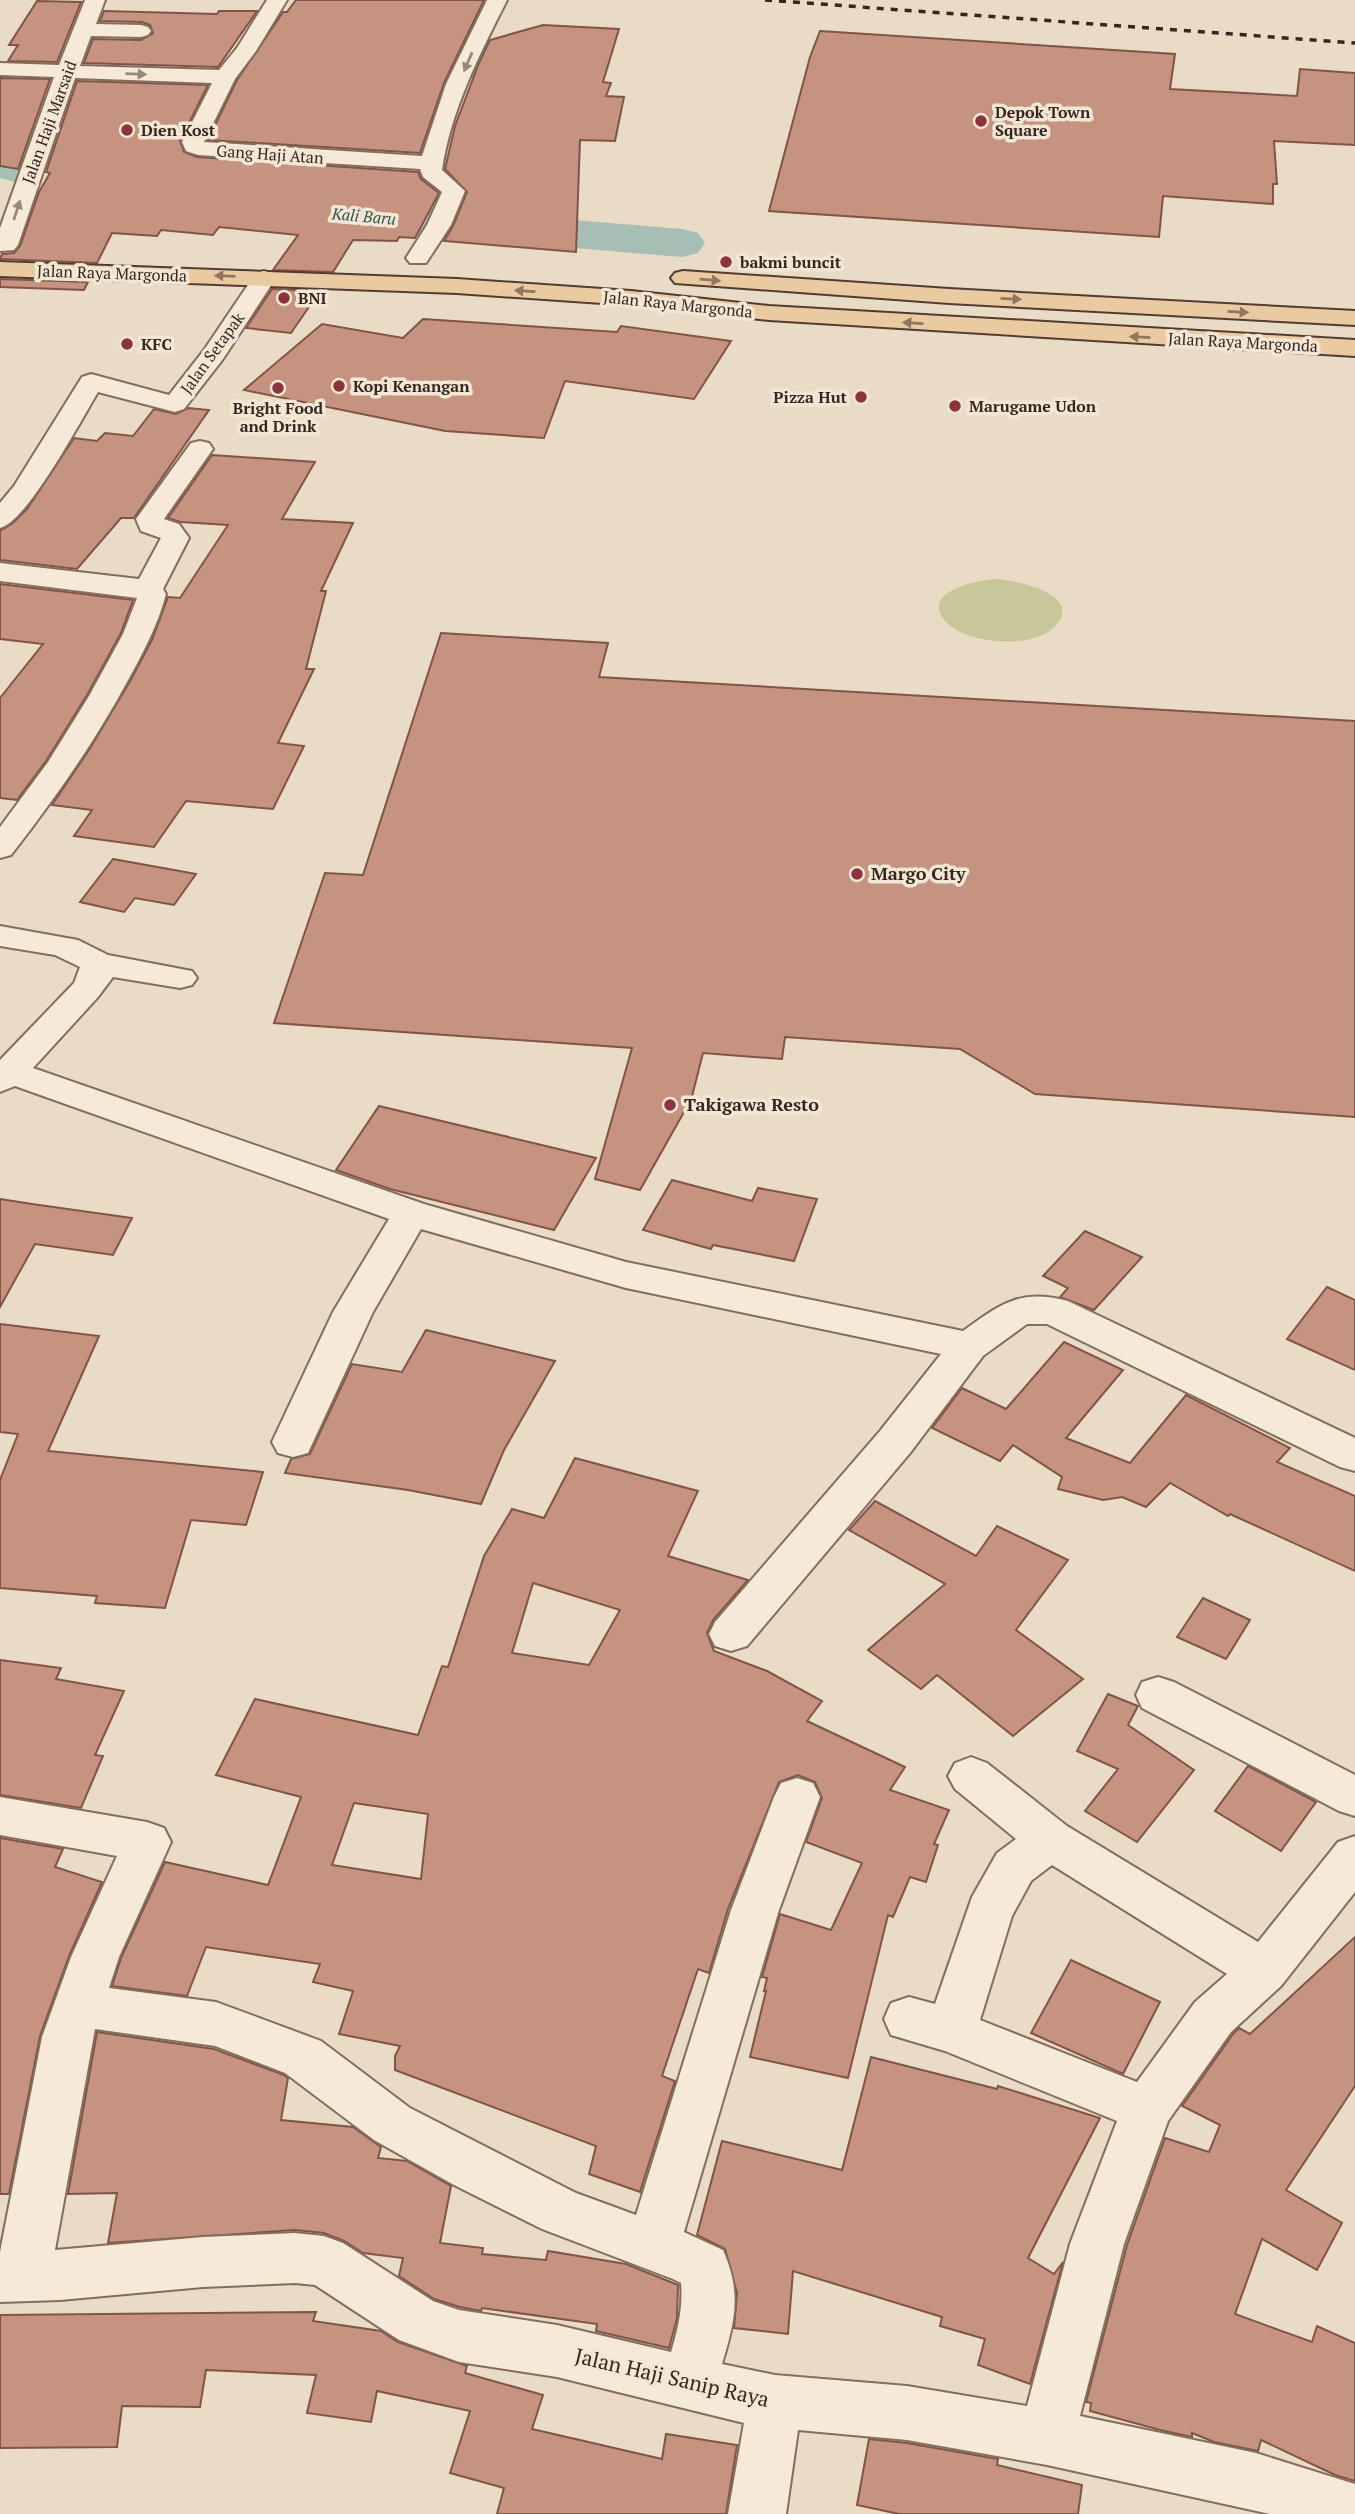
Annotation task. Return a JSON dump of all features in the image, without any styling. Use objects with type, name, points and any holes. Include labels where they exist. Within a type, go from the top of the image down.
[{"type":"main road","name":"Jalan Raya Margonda","points":[[3,245],[33,246]]},
{"type":"main road","points":[[391,257],[444,260]]},
{"type":"main road","name":"Jalan Raya Margonda","points":[[0,270],[416,284],[615,297],[769,313],[1355,348]]},
{"type":"main road","points":[[615,297],[624,273]]},
{"type":"main road","name":"Jalan Raya Margonda","points":[[654,276],[936,295],[1355,318]]},
{"type":"street","name":"Jalan Haji Marsaid","points":[[3,245],[95,0]]},
{"type":"street","name":"Gang Haji Atan","points":[[277,0],[246,51],[225,77],[193,142],[198,148],[432,163]]},
{"type":"street","points":[[418,258],[441,220],[454,191],[434,176],[432,163],[442,126],[497,0]]},
{"type":"street","points":[[83,30],[141,31]]},
{"type":"street","points":[[0,69],[225,77]]},
{"type":"street","name":"Jalan Setapak","points":[[13,488],[56,440],[91,382],[175,404],[214,354],[264,278]]},
{"type":"street","points":[[148,590],[175,538],[169,530],[151,525],[149,519],[200,449]]},
{"type":"street","points":[[0,520],[13,488]]},
{"type":"street","points":[[0,572],[148,590],[152,594],[128,654],[103,699],[34,806],[0,848]]},
{"type":"street","points":[[0,800],[34,806]]},
{"type":"street","points":[[0,936],[73,950],[89,955],[98,964],[180,978]]},
{"type":"street","points":[[98,964],[96,976],[86,990],[3,1076],[411,1213],[626,1275],[969,1346]]},
{"type":"street","points":[[293,1442],[353,1311],[411,1213]]},
{"type":"street","points":[[732,1634],[895,1441],[969,1346],[1016,1312],[1033,1309],[1054,1311],[1355,1457]]},
{"type":"street","points":[[1158,1695],[1355,1797]]},
{"type":"street","points":[[971,1776],[1051,1840],[1264,1971]]},
{"type":"street","points":[[653,2246],[755,1910],[797,1797]]},
{"type":"street","points":[[0,1816],[147,1842],[95,1956],[67,2037],[12,2277]]},
{"type":"street","points":[[1051,1840],[1014,1867],[930,2025],[1147,2109]]},
{"type":"street","points":[[1047,2437],[1097,2244],[1147,2109],[1213,2017],[1264,1971],[1355,1856]]},
{"type":"street","points":[[77,2005],[216,2024],[303,2057],[392,2124],[471,2168],[561,2212],[704,2268],[710,2284],[707,2320],[688,2384]]},
{"type":"street","name":"Jalan Haji Sanip Raya","points":[[12,2277],[203,2262],[295,2258],[324,2261],[418,2322],[460,2336],[557,2351],[688,2384],[775,2402],[907,2413],[1047,2437],[1256,2481],[1355,2513]]},
{"type":"street","points":[[757,2514],[775,2402]]},
{"type":"green space","points":[[996,579],[1017,582],[1053,596],[1061,604],[1062,613],[1057,624],[1034,638],[1003,642],[971,636],[947,623],[940,612],[939,603],[944,596],[964,585]]},
{"type":"building","points":[[296,0],[484,0],[444,83],[420,153],[208,140],[237,80],[283,12],[287,12]]},
{"type":"building","points":[[37,1],[81,2],[57,62],[8,61],[18,45],[9,45]]},
{"type":"building","points":[[104,11],[217,14],[219,11],[257,11],[218,67],[84,63],[93,39],[141,40],[153,33],[150,25],[142,22],[100,21]]},
{"type":"building","points":[[543,25],[619,29],[603,82],[611,83],[606,96],[624,97],[615,141],[580,140],[576,252],[444,241],[467,192],[445,169],[455,126],[479,63],[490,40]]},
{"type":"building","name":"Depok Town Square","points":[[820,31],[1175,54],[1170,89],[1297,96],[1300,69],[1355,73],[1355,145],[1274,141],[1277,184],[1273,184],[1273,204],[1163,196],[1159,237],[769,211],[810,57]]},
{"type":"building","points":[[0,78],[50,79],[18,169],[0,166]]},
{"type":"building","points":[[77,81],[208,85],[180,141],[184,152],[197,157],[418,172],[421,179],[439,193],[415,238],[399,237],[397,241],[353,240],[333,272],[273,270],[298,235],[219,227],[213,235],[161,230],[157,236],[112,233],[97,263],[0,259],[2,254],[14,253],[20,246],[39,192],[50,173],[46,172]]},
{"type":"building","points":[[0,279],[88,282],[84,290],[0,287]]},
{"type":"building","points":[[272,289],[320,291],[291,333],[246,328]]},
{"type":"building","points":[[423,319],[617,332],[621,326],[731,341],[694,399],[565,381],[544,438],[445,431],[244,390],[322,324],[403,338]]},
{"type":"building","points":[[188,408],[209,410],[134,518],[121,518],[77,569],[0,560],[0,531],[27,509],[74,438],[97,441],[105,433],[133,436],[154,409],[176,414]]},
{"type":"building","points":[[212,455],[315,462],[282,519],[353,523],[321,591],[326,591],[306,669],[314,669],[278,743],[304,746],[273,809],[186,801],[154,847],[74,836],[92,810],[52,805],[129,683],[152,640],[168,597],[180,598],[228,525],[180,522],[168,518]]},
{"type":"building","points":[[0,584],[133,600],[121,633],[87,695],[46,761],[17,800],[0,798],[0,698],[43,644],[0,639]]},
{"type":"building","name":"Margo City","points":[[441,633],[608,643],[599,677],[1355,721],[1355,1117],[1035,1094],[960,1049],[785,1037],[782,1059],[703,1053],[688,1112],[684,1112],[640,1190],[595,1179],[632,1048],[274,1023],[325,873],[363,875]]},
{"type":"building","points":[[113,859],[196,874],[174,905],[135,898],[124,912],[80,902]]},
{"type":"building","points":[[379,1106],[596,1158],[554,1230],[390,1189],[336,1170]]},
{"type":"building","points":[[672,1180],[752,1201],[758,1188],[817,1199],[794,1261],[713,1245],[711,1249],[643,1230]]},
{"type":"building","points":[[0,1199],[132,1218],[113,1255],[35,1244],[0,1307]]},
{"type":"building","points":[[1085,1231],[1142,1257],[1094,1310],[1060,1297],[1068,1288],[1043,1276]]},
{"type":"building","points":[[1327,1287],[1355,1300],[1355,1370],[1287,1339]]},
{"type":"building","points":[[0,1324],[99,1336],[48,1451],[263,1472],[246,1525],[191,1520],[165,1608],[95,1603],[97,1596],[0,1588],[0,1480],[18,1434],[0,1432]]},
{"type":"building","points":[[426,1330],[555,1361],[504,1450],[481,1504],[408,1490],[285,1473],[291,1459],[310,1454],[352,1364],[402,1372]]},
{"type":"building","points":[[1064,1342],[1123,1370],[1066,1438],[1130,1463],[1186,1395],[1290,1448],[1277,1462],[1355,1496],[1355,1571],[1230,1514],[1228,1516],[1170,1483],[1146,1507],[1122,1497],[1103,1500],[1058,1489],[1062,1477],[1013,1445],[1000,1461],[932,1428],[962,1388],[1006,1409]]},
{"type":"building","points":[[575,1458],[698,1491],[668,1556],[748,1580],[713,1620],[707,1633],[714,1651],[767,1671],[822,1701],[807,1721],[905,1767],[890,1790],[949,1810],[934,1844],[938,1845],[926,1882],[910,1877],[893,1917],[888,1915],[848,2078],[750,2057],[766,1991],[767,1978],[762,1977],[780,1914],[831,1930],[862,1863],[806,1842],[822,1798],[815,1782],[798,1775],[779,1782],[728,1909],[709,1973],[698,1969],[662,2076],[675,2081],[640,2192],[589,2174],[596,2146],[395,2070],[395,2056],[400,2046],[339,2034],[353,1991],[313,1982],[320,1964],[206,1947],[187,1996],[112,1986],[121,1958],[165,1862],[268,1885],[301,1797],[216,1775],[255,1699],[418,1735],[442,1666],[448,1667],[484,1556],[512,1509],[544,1518]],"holes":[[[533,1583],[620,1610],[589,1665],[512,1653]],[[354,1803],[428,1814],[421,1879],[332,1865]]]},
{"type":"building","points":[[875,1501],[976,1556],[997,1526],[1068,1560],[1016,1630],[1083,1679],[1013,1736],[937,1675],[921,1689],[868,1650],[945,1584],[849,1530]]},
{"type":"building","points":[[1203,1598],[1250,1620],[1226,1659],[1177,1637]]},
{"type":"building","points":[[0,1660],[61,1668],[56,1679],[124,1691],[95,1755],[103,1756],[81,1808],[0,1795]]},
{"type":"building","points":[[1108,1694],[1138,1706],[1128,1725],[1194,1770],[1137,1842],[1085,1811],[1118,1769],[1077,1751]]},
{"type":"building","points":[[1248,1766],[1316,1802],[1281,1851],[1215,1811]]},
{"type":"building","points":[[0,1838],[63,1849],[55,1867],[102,1882],[69,1956],[40,2036],[9,2194],[0,2194]]},
{"type":"building","points":[[1355,1937],[1355,2086],[1286,2190],[1342,2223],[1317,2270],[1262,2239],[1235,2314],[1312,2342],[1317,2326],[1355,2343],[1355,2481],[1335,2475],[1261,2440],[1258,2451],[1214,2442],[1192,2433],[1192,2437],[1090,2411],[1091,2403],[1086,2402],[1127,2245],[1165,2138],[1209,2152],[1220,2125],[1182,2106],[1239,2028],[1250,2034]]},
{"type":"building","points":[[1071,1960],[1160,2002],[1123,2074],[1031,2033]]},
{"type":"building","points":[[97,2032],[214,2049],[284,2075],[288,2078],[281,2120],[353,2127],[381,2147],[378,2158],[407,2161],[451,2186],[440,2243],[483,2248],[482,2254],[546,2260],[548,2251],[626,2264],[678,2285],[677,2318],[669,2348],[596,2331],[597,2324],[482,2308],[481,2311],[434,2299],[399,2276],[403,2258],[363,2253],[324,2233],[295,2230],[108,2243],[117,2193],[68,2194]]},
{"type":"building","points":[[871,2057],[997,2089],[998,2086],[1100,2118],[1028,2258],[1054,2274],[1063,2262],[1030,2384],[978,2365],[985,2339],[940,2326],[942,2317],[793,2271],[788,2334],[734,2328],[737,2293],[725,2249],[697,2235],[722,2141],[842,2170]]},
{"type":"building","points":[[316,2312],[313,2321],[381,2331],[398,2342],[467,2366],[465,2373],[543,2395],[532,2429],[662,2459],[666,2434],[737,2445],[726,2514],[497,2514],[504,2488],[450,2473],[470,2411],[377,2391],[371,2422],[307,2413],[316,2375],[206,2370],[200,2407],[122,2406],[117,2447],[0,2448],[0,2315]]},
{"type":"building","points":[[869,2439],[998,2459],[997,2465],[1082,2485],[1078,2514],[899,2514],[857,2505]]},
{"type":"waterway","name":"Kali Baru","points":[[0,164],[22,171]]},
{"type":"waterway","name":"Kali Baru","points":[[321,213],[682,243]]},
{"type":"railway","points":[[765,0],[1355,43]]},
{"type":"place","name":"Depok Town Square","points":[[981,121]]},
{"type":"place","name":"Dien Kost","points":[[127,130]]},
{"type":"place","name":"bakmi buncit","points":[[726,262]]},
{"type":"place","name":"BNI","points":[[284,298]]},
{"type":"place","name":"KFC","points":[[127,344]]},
{"type":"place","name":"Kopi Kenangan","points":[[339,386]]},
{"type":"place","name":"Bright Food and Drink","points":[[278,388]]},
{"type":"place","name":"Pizza Hut","points":[[861,397]]},
{"type":"place","name":"Marugame Udon","points":[[955,406]]},
{"type":"place","name":"Margo City","points":[[857,874]]},
{"type":"place","name":"Takigawa Resto","points":[[670,1105]]}]
